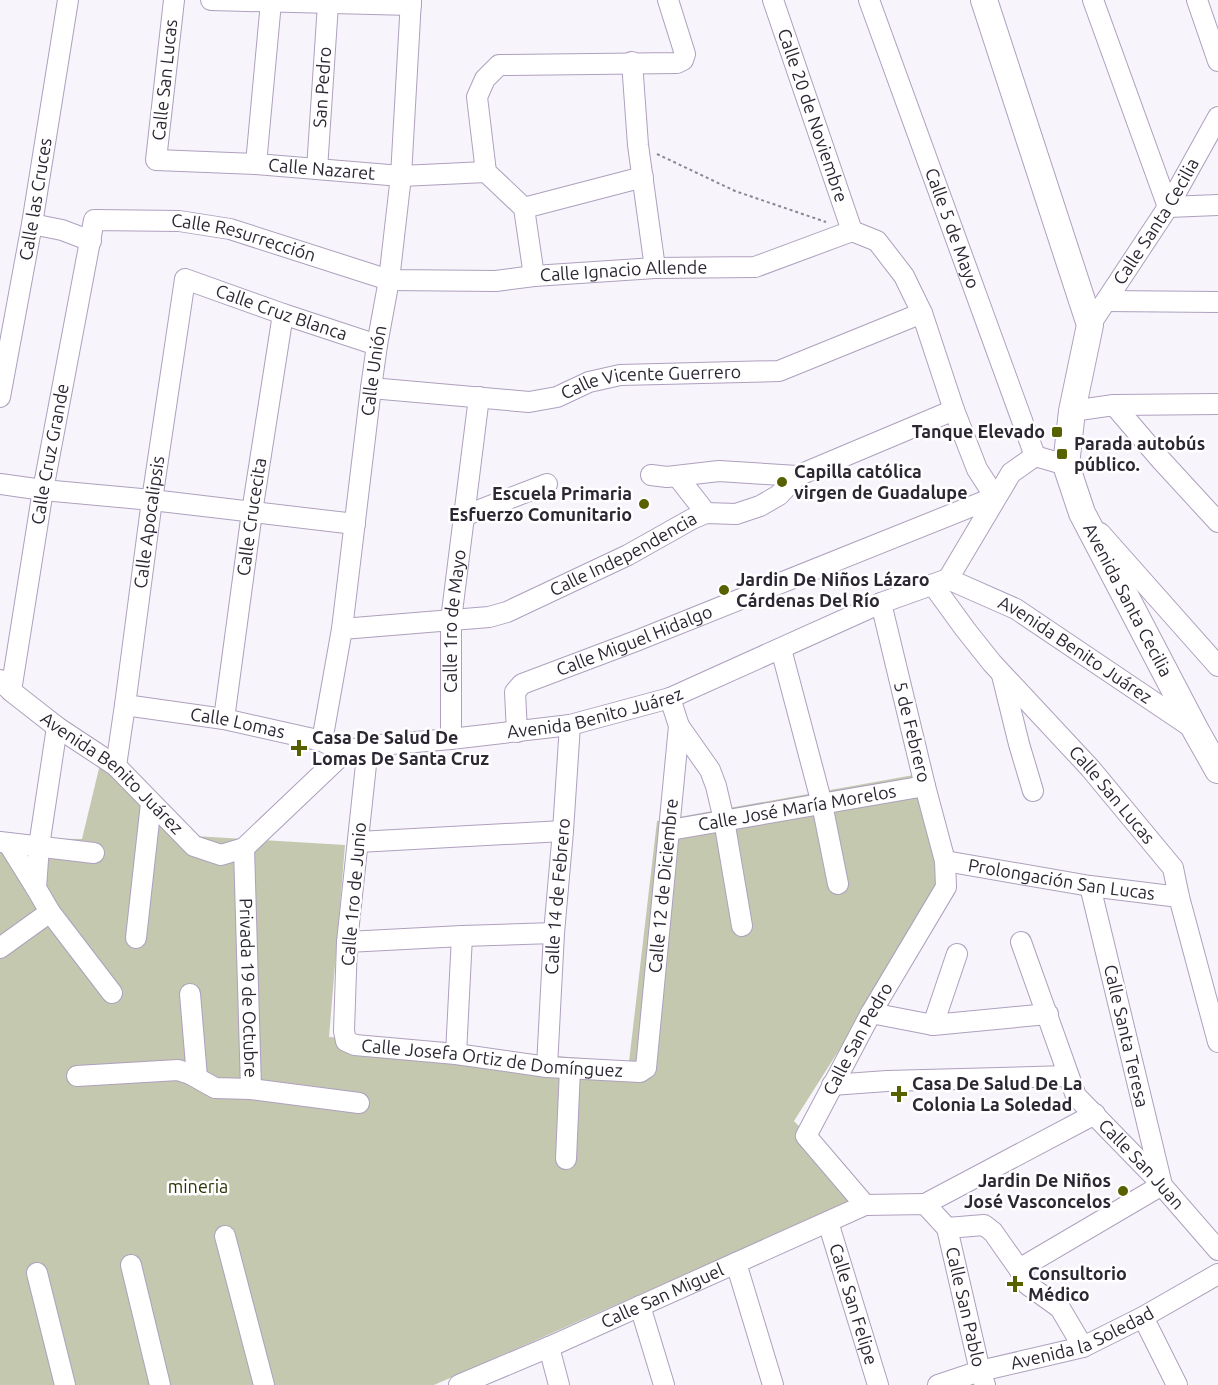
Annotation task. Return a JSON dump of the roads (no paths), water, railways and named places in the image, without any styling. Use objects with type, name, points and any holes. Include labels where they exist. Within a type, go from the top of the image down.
[{"type":"main road","points":[[984,0],[1090,325],[1072,411],[1066,465]]},
{"type":"main road","name":"Avenida Santa Cecilia","points":[[1066,465],[1082,513],[1218,770]]},
{"type":"street","name":"Calle las Cruces","points":[[0,397],[32,224],[68,0]]},
{"type":"street","name":"Calle San Lucas","points":[[156,160],[174,0]]},
{"type":"street","points":[[211,0],[328,4],[411,3]]},
{"type":"street","points":[[534,276],[524,207],[486,172],[477,97],[484,80],[499,65],[677,63],[683,60],[685,54],[668,0]]},
{"type":"street","name":"Calle 20 de Noviembre","points":[[773,0],[852,231]]},
{"type":"street","name":"Calle 5 de Mayo","points":[[869,0],[1035,456]]},
{"type":"street","points":[[1093,0],[1168,207],[1218,205]]},
{"type":"street","points":[[1197,0],[1218,61]]},
{"type":"street","points":[[256,164],[271,2]]},
{"type":"street","name":"Calle Unión","points":[[322,741],[342,629],[371,388],[389,280],[401,176],[411,3]]},
{"type":"street","name":"San Pedro","points":[[317,169],[328,4]]},
{"type":"street","points":[[632,62],[638,144],[655,268]]},
{"type":"street","name":"Calle Santa Cecilia","points":[[1090,325],[1168,207],[1218,117]]},
{"type":"street","name":"Calle Nazaret","points":[[156,160],[256,164],[401,176],[486,172]]},
{"type":"street","points":[[524,207],[643,177]]},
{"type":"street","name":"Calle Resurrección","points":[[94,220],[179,221],[230,229],[389,280]]},
{"type":"street","name":"Calle Cruz Grande","points":[[5,686],[94,220]]},
{"type":"street","points":[[32,224],[62,230],[91,241]]},
{"type":"street","points":[[852,231],[877,241],[904,276],[922,313],[954,410],[977,469],[995,497]]},
{"type":"street","name":"Calle Ignacio Allende","points":[[389,280],[496,281],[534,276],[655,268],[755,267],[852,231]]},
{"type":"street","name":"Calle Cruz Blanca","points":[[185,279],[377,345]]},
{"type":"street","name":"Calle Apocalipsis","points":[[116,766],[185,279]]},
{"type":"street","points":[[1106,301],[1218,302]]},
{"type":"street","name":"Calle Vicente Guerrero","points":[[371,388],[529,402],[557,397],[589,382],[620,375],[779,371],[922,313]]},
{"type":"street","name":"Calle Crucecita","points":[[224,719],[252,512],[283,314]]},
{"type":"street","name":"Calle 1ro de Mayo","points":[[451,739],[451,620],[479,397]]},
{"type":"street","points":[[1072,411],[1114,405],[1218,404]]},
{"type":"street","points":[[1114,405],[1161,460],[1217,519]]},
{"type":"street","name":"Calle Independencia","points":[[342,629],[489,617],[507,612],[628,555],[692,519],[706,513],[736,514],[760,506],[779,495],[797,476],[954,410]]},
{"type":"street","points":[[941,582],[1011,473],[1035,456],[1066,465]]},
{"type":"street","points":[[651,475],[667,477],[719,471],[797,476]]},
{"type":"street","points":[[677,476],[706,513]]},
{"type":"street","points":[[0,483],[43,490],[152,500],[355,524]]},
{"type":"street","points":[[464,516],[547,484]]},
{"type":"street","name":"Calle Miguel Hidalgo","points":[[517,732],[515,692],[522,684],[636,641],[995,497]]},
{"type":"street","points":[[1082,513],[1218,666]]},
{"type":"street","name":"Calle San Lucas","points":[[941,582],[964,629],[1002,674],[1090,768],[1173,868],[1218,1042]]},
{"type":"street","name":"Avenida Benito Juárez","points":[[346,751],[570,726],[670,698],[881,603],[941,582],[1016,609],[1196,731]]},
{"type":"street","name":"5 de Febrero","points":[[881,603],[945,861]]},
{"type":"street","points":[[782,649],[822,804],[838,884]]},
{"type":"street","points":[[1002,674],[1033,791]]},
{"type":"street","name":"Avenida Benito Juárez","points":[[5,686],[57,727],[116,766],[194,846],[221,855],[244,848]]},
{"type":"street","name":"Calle 12 de Diciembre","points":[[640,1072],[646,1068],[680,726],[670,698]]},
{"type":"street","name":"Calle Lomas","points":[[125,705],[224,719],[322,741],[346,751]]},
{"type":"street","name":"Calle 14 de Febrero","points":[[547,1067],[554,933],[570,726]]},
{"type":"street","points":[[680,726],[710,770],[716,786],[742,926]]},
{"type":"street","points":[[36,888],[39,846],[57,727]]},
{"type":"street","name":"Calle 1ro de Junio","points":[[346,1041],[344,1031],[347,942],[368,747]]},
{"type":"street","points":[[244,848],[346,751]]},
{"type":"street","name":"Calle José María Morelos","points":[[670,830],[925,786]]},
{"type":"street","points":[[136,938],[151,803]]},
{"type":"street","points":[[358,842],[563,831]]},
{"type":"street","points":[[4,842],[94,854]]},
{"type":"street","points":[[4,842],[50,912],[112,993]]},
{"type":"street","name":"Privada 19 de Octubre","points":[[244,848],[251,1089],[358,1103]]},
{"type":"street","name":"Prolongación San Lucas","points":[[945,861],[1090,886],[1179,897]]},
{"type":"street","name":"Calle San Pedro","points":[[865,1205],[806,1136],[871,1013],[946,887],[945,861]]},
{"type":"street","name":"Calle Santa Teresa","points":[[1090,886],[1162,1185]]},
{"type":"street","points":[[0,948],[50,912]]},
{"type":"street","points":[[347,942],[554,933]]},
{"type":"street","points":[[456,1054],[462,936]]},
{"type":"street","name":"Calle San Juan","points":[[1021,942],[1076,1096],[1162,1185],[1218,1250]]},
{"type":"street","points":[[933,1025],[957,954]]},
{"type":"street","points":[[190,994],[197,1077]]},
{"type":"street","points":[[871,1013],[933,1025],[1047,1014]]},
{"type":"street","name":"Calle Josefa Ortiz de Domínguez","points":[[346,1041],[355,1045],[456,1054],[547,1067],[640,1072]]},
{"type":"street","points":[[567,1159],[570,1068]]},
{"type":"street","points":[[78,1076],[178,1070],[197,1077],[215,1088],[251,1089]]},
{"type":"street","points":[[832,1085],[887,1081],[1068,1076]]},
{"type":"street","points":[[865,1205],[925,1204],[1095,1114]]},
{"type":"street","points":[[1019,1269],[1162,1185]]},
{"type":"street","points":[[925,1204],[947,1228],[984,1225],[993,1232],[1028,1285],[1060,1308],[1083,1347]]},
{"type":"street","name":"Calle San Miguel","points":[[459,1385],[865,1205]]},
{"type":"street","name":"Calle San Felipe","points":[[828,1222],[878,1385]]},
{"type":"street","name":"Calle San Pablo","points":[[947,1228],[983,1378]]},
{"type":"street","points":[[225,1236],[264,1385]]},
{"type":"street","points":[[736,1263],[773,1385]]},
{"type":"street","points":[[130,1264],[160,1385]]},
{"type":"street","points":[[37,1273],[65,1385]]},
{"type":"street","name":"Avenida la Soledad","points":[[938,1385],[983,1378],[1083,1347],[1143,1317],[1218,1274]]},
{"type":"street","points":[[640,1306],[664,1385]]},
{"type":"street","points":[[1143,1317],[1177,1385]]},
{"type":"street","points":[[549,1347],[560,1385]]},
{"type":"place","name":"Tanque Elevado","points":[[1057,432]]},
{"type":"place","name":"Parada autobús público.","points":[[1062,454]]},
{"type":"place","name":"Capilla católica virgen de Guadalupe","points":[[782,482]]},
{"type":"place","name":"Escuela Primaria Esfuerzo Comunitario","points":[[644,504]]},
{"type":"place","name":"Jardin De Niños Lázaro Cárdenas Del Río","points":[[724,590]]},
{"type":"place","name":"Casa De Salud De Lomas De Santa Cruz","points":[[299,748]]},
{"type":"place","name":"Casa De Salud De La Colonia La Soledad","points":[[899,1094]]},
{"type":"place","name":"Jardin De Niños José Vasconcelos","points":[[1123,1191]]},
{"type":"place","name":"Consultorio Médico","points":[[1015,1284]]},
{"type":"park label","name":"mineria","points":[[198,1187]]}]
